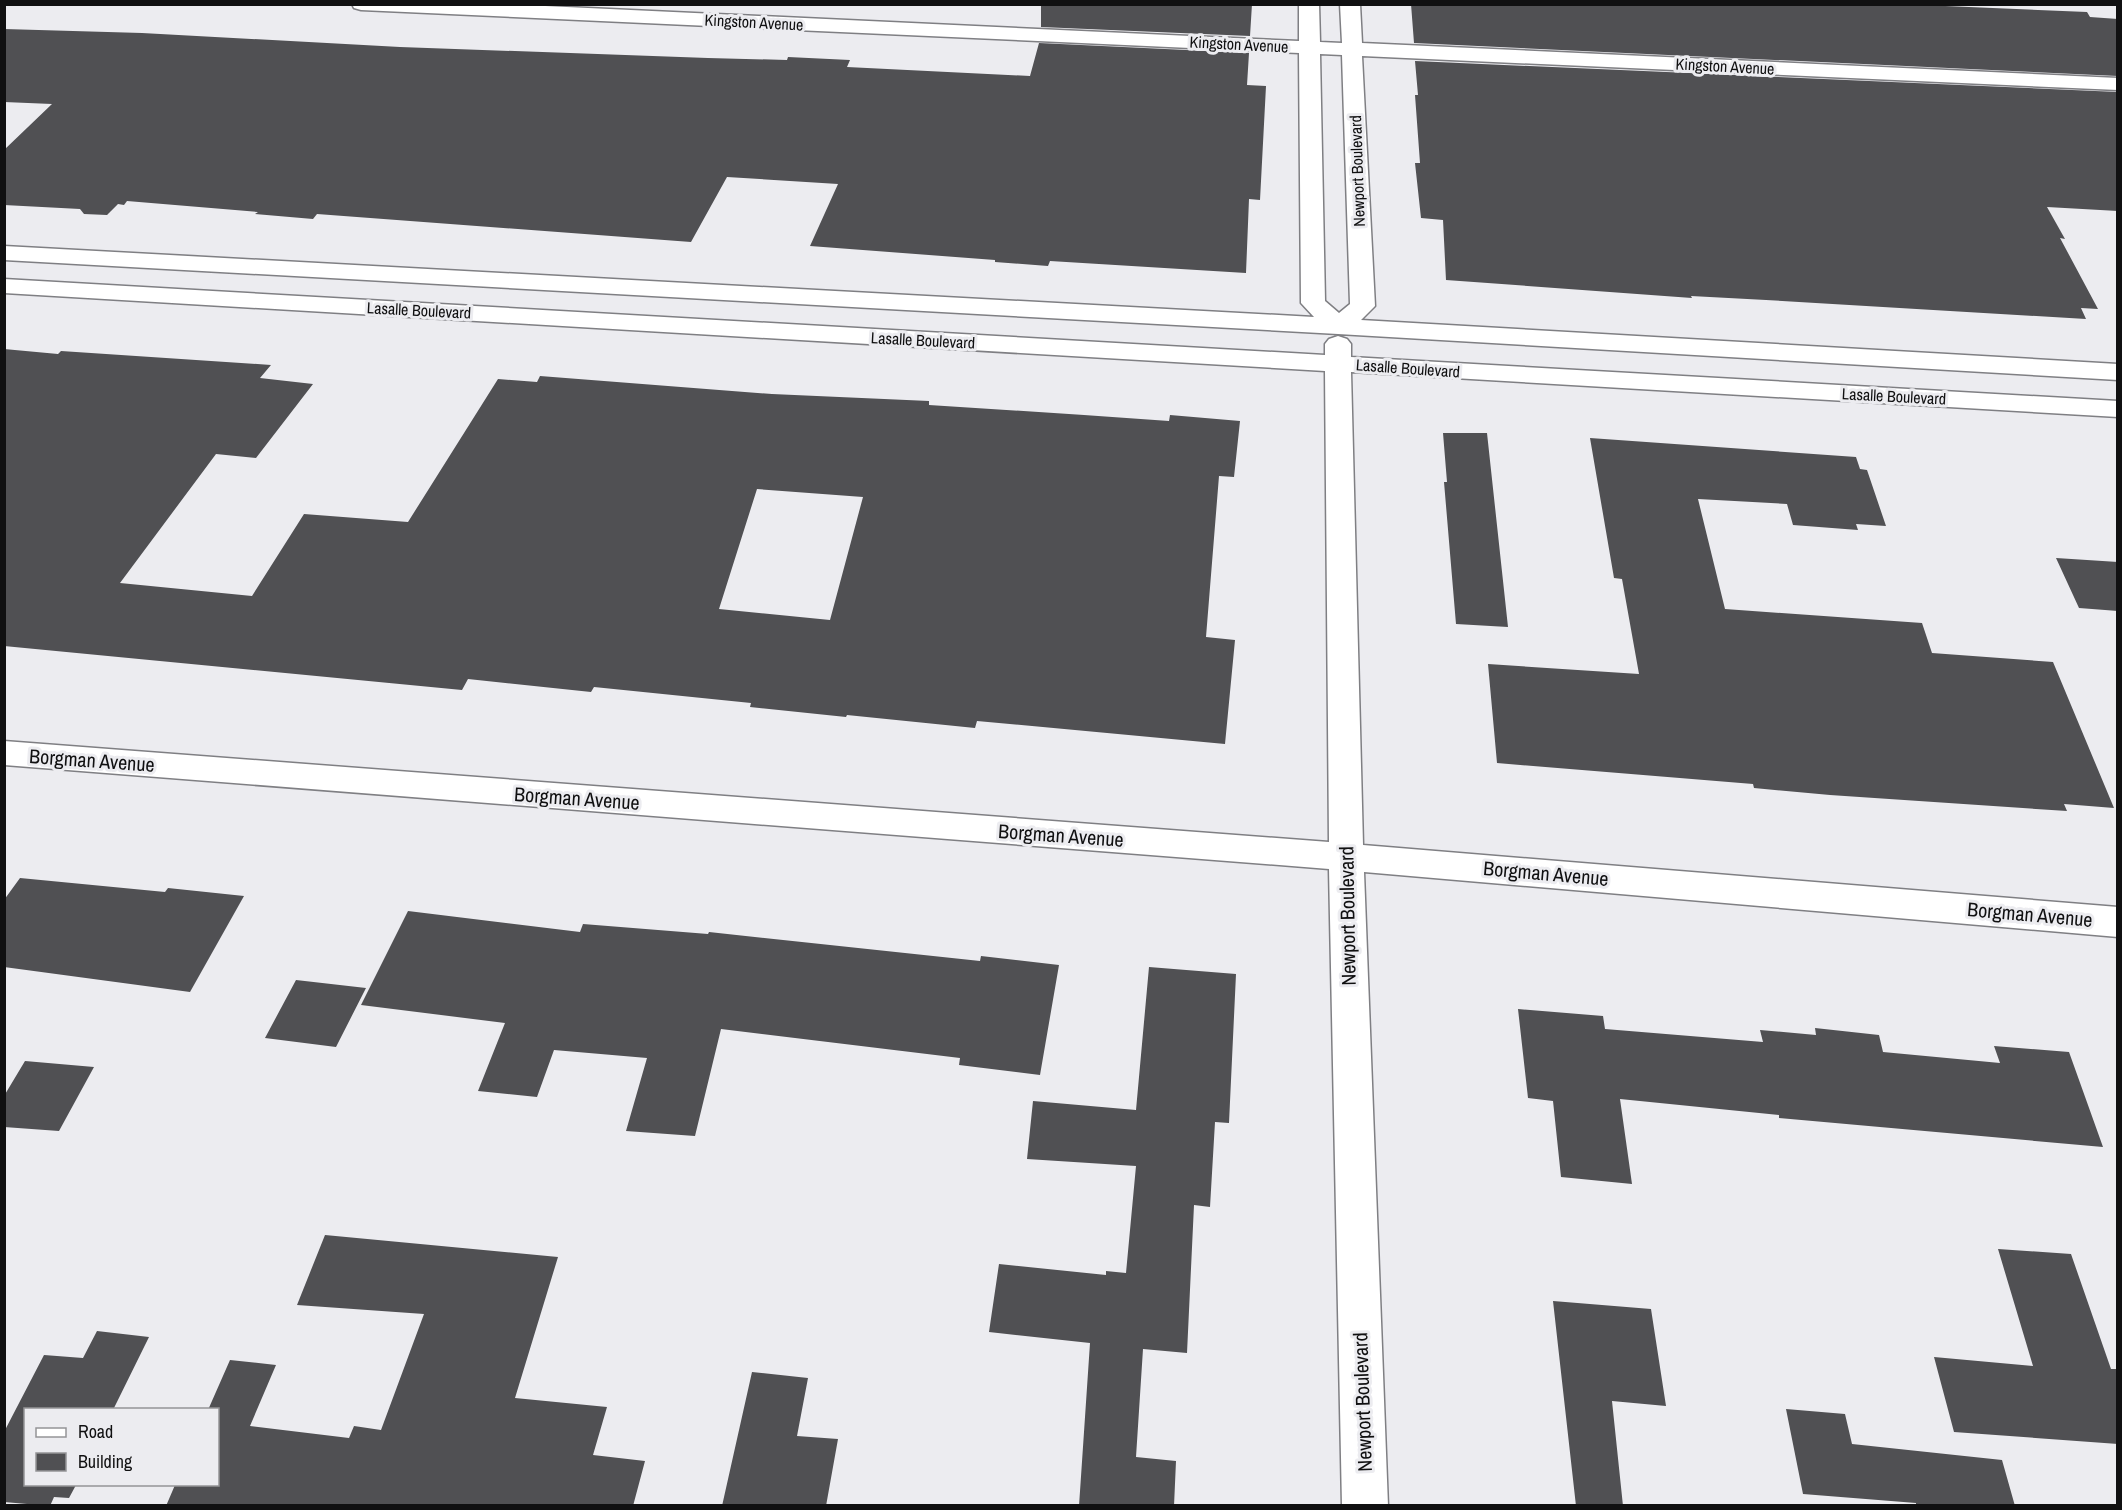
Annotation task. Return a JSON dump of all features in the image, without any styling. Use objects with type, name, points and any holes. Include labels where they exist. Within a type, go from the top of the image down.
[{"type":"street","name":"Kingston Avenue","points":[[361,4],[2118,84]]},
{"type":"street","points":[[1309,4],[1313,303],[1338,326]]},
{"type":"street","name":"Newport Boulevard","points":[[1350,4],[1363,306],[1338,326],[1338,364],[1346,857],[1365,1506]]},
{"type":"street","name":"Lasalle Boulevard","points":[[4,253],[1338,326],[2118,372]]},
{"type":"street","points":[[140,294],[167,262]]},
{"type":"street","name":"Lasalle Boulevard","points":[[4,286],[2118,409]]},
{"type":"street","points":[[699,327],[714,292]]},
{"type":"street","name":"Borgman Avenue","points":[[4,753],[1346,857],[2118,922]]},
{"type":"building","points":[[1041,4],[1252,4],[1250,36],[1041,27]]},
{"type":"building","points":[[1411,4],[1898,4],[2087,12],[2090,17],[2118,19],[2118,76],[1414,43]]},
{"type":"building","points":[[4,29],[708,58],[787,60],[788,57],[850,60],[847,67],[1030,76],[1039,43],[1249,53],[1247,85],[1266,86],[1260,200],[1249,199],[1246,273],[1050,261],[1048,266],[810,246],[838,184],[727,177],[691,242],[317,214],[313,219],[127,201],[124,205],[118,204],[107,215],[84,214],[80,209],[4,205],[4,150],[52,104],[4,102]]},
{"type":"building","points":[[1415,61],[2118,92],[2118,211],[2047,207],[2065,239],[2060,238],[2098,309],[2081,308],[2086,319],[1691,296],[1692,298],[1446,280],[1443,220],[1421,218],[1415,163],[1420,163]]},
{"type":"building","points":[[4,349],[271,365],[260,378],[313,384],[256,458],[216,454],[120,583],[252,596],[304,514],[408,522],[498,379],[537,382],[540,376],[772,394],[929,401],[929,405],[1169,421],[1170,415],[1240,421],[1234,477],[1219,476],[1206,637],[1235,640],[1225,744],[977,721],[975,728],[847,715],[846,717],[750,707],[751,703],[594,687],[591,692],[468,679],[462,690],[4,646]],"holes":[[[757,489],[863,497],[830,620],[719,609]]]},
{"type":"building","points":[[1443,433],[1487,433],[1508,627],[1456,624],[1444,482],[1447,482]]},
{"type":"building","points":[[1590,438],[1856,457],[1860,469],[1867,470],[1886,526],[1856,524],[1858,530],[1793,525],[1787,504],[1698,499],[1725,609],[1922,623],[1932,653],[2053,662],[2114,808],[2064,804],[2067,811],[1830,795],[1754,788],[1753,784],[1497,763],[1488,664],[1639,674],[1622,579],[1614,578]]},
{"type":"building","points":[[2056,558],[2118,562],[2118,611],[2079,608]]},
{"type":"building","points":[[20,878],[165,892],[168,888],[244,896],[190,992],[4,967],[4,900]]},
{"type":"building","points":[[408,911],[580,932],[583,924],[708,934],[709,932],[980,961],[981,956],[1059,965],[1040,1075],[959,1065],[960,1058],[721,1029],[695,1136],[626,1131],[647,1058],[554,1050],[537,1097],[478,1091],[505,1023],[361,1005]]},
{"type":"building","points":[[1149,967],[1236,974],[1229,1123],[1215,1122],[1210,1207],[1194,1205],[1187,1353],[1143,1349],[1136,1457],[1176,1461],[1174,1506],[1079,1506],[1090,1343],[989,1332],[999,1264],[1106,1275],[1106,1271],[1126,1273],[1136,1166],[1027,1159],[1033,1101],[1136,1110]]},
{"type":"building","points":[[296,980],[366,988],[336,1047],[265,1038]]},
{"type":"building","points":[[1518,1009],[1603,1016],[1605,1029],[1763,1042],[1760,1030],[1816,1035],[1815,1028],[1879,1035],[1883,1052],[2000,1063],[1994,1046],[2069,1052],[2103,1147],[1779,1118],[1779,1115],[1620,1099],[1632,1184],[1561,1177],[1553,1101],[1528,1098]]},
{"type":"building","points":[[25,1061],[94,1067],[59,1131],[4,1127],[4,1096]]},
{"type":"building","points":[[325,1235],[558,1257],[515,1398],[607,1407],[593,1455],[645,1461],[633,1506],[166,1506],[175,1486],[219,1486],[219,1408],[209,1408],[230,1360],[276,1365],[250,1426],[349,1438],[354,1426],[381,1430],[424,1314],[297,1305]]},
{"type":"building","points":[[1998,1249],[2071,1254],[2111,1369],[2118,1369],[2118,1444],[1954,1432],[1934,1357],[2033,1366]]},
{"type":"building","points":[[1553,1301],[1651,1309],[1666,1406],[1612,1401],[1623,1506],[1576,1506]]},
{"type":"building","points":[[97,1331],[149,1337],[114,1408],[24,1408],[24,1486],[75,1486],[69,1498],[54,1497],[50,1506],[4,1502],[4,1432],[44,1355],[83,1358]]},
{"type":"building","points":[[752,1372],[808,1378],[797,1436],[838,1439],[826,1506],[722,1506]]},
{"type":"building","points":[[1786,1409],[1845,1414],[1852,1444],[2002,1460],[2015,1506],[1916,1506],[1916,1503],[1803,1494]]}]
